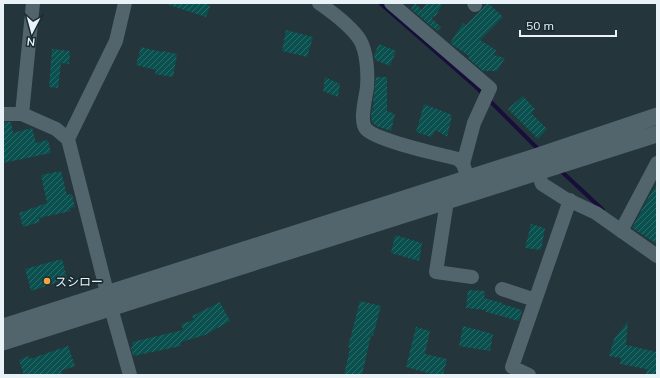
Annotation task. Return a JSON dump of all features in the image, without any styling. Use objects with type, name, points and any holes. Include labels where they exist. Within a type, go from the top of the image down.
[{"type":"street","points":[[22,114],[32,3]]},
{"type":"street","points":[[68,139],[116,41],[125,3]]},
{"type":"street","points":[[319,3],[339,17],[360,40],[367,60],[367,86],[363,120],[364,128],[371,133],[409,146],[458,159],[468,178]]},
{"type":"street","points":[[3,326],[109,301],[447,201],[468,178],[474,123],[490,88],[391,3]]},
{"type":"street","points":[[3,114],[22,114],[56,129],[68,139],[109,301],[130,375]]},
{"type":"street","points":[[544,162],[657,116]]},
{"type":"street","points":[[3,342],[109,301],[468,178],[544,162],[657,134]]},
{"type":"street","points":[[544,162],[542,184],[623,227],[657,256]]},
{"type":"street","points":[[623,227],[657,163]]},
{"type":"street","points":[[525,374],[512,367],[570,200]]},
{"type":"street","points":[[447,201],[436,272],[472,277]]},
{"type":"street","points":[[502,289],[535,300]]},
{"type":"building","points":[[170,3],[209,3],[208,5],[210,6],[206,17],[169,5]]},
{"type":"building","points":[[415,3],[422,10],[426,3],[443,3],[435,17],[433,16],[432,19],[441,27],[437,31],[411,9]]},
{"type":"building","points":[[488,3],[503,17],[480,40],[496,50],[494,55],[505,58],[497,71],[483,71],[468,58],[469,56],[450,43],[463,23],[466,25]]},
{"type":"building","points":[[286,30],[313,37],[307,57],[282,51]]},
{"type":"building","points":[[379,44],[396,51],[390,66],[375,60],[374,55]]},
{"type":"building","points":[[141,47],[177,54],[173,77],[155,74],[156,70],[136,65]]},
{"type":"building","points":[[52,49],[70,51],[69,64],[61,63],[58,88],[49,87]]},
{"type":"building","points":[[325,77],[340,84],[338,97],[323,91]]},
{"type":"building","points":[[376,77],[387,77],[387,111],[395,114],[391,131],[376,126],[372,122],[371,115],[374,102]]},
{"type":"building","points":[[523,96],[535,109],[531,113],[547,129],[538,139],[508,109]]},
{"type":"building","points":[[424,104],[452,115],[447,137],[436,130],[431,137],[416,132]]},
{"type":"building","points":[[3,122],[11,122],[13,133],[32,128],[36,143],[48,140],[51,153],[3,163]]},
{"type":"building","points":[[61,171],[67,195],[72,194],[75,207],[70,208],[71,211],[39,218],[40,222],[23,227],[19,213],[47,203],[41,175]]},
{"type":"building","points":[[657,184],[657,244],[632,228]]},
{"type":"building","points":[[531,224],[545,228],[541,250],[525,248]]},
{"type":"building","points":[[395,235],[422,243],[419,261],[391,253]]},
{"type":"building","points":[[62,259],[67,279],[31,291],[25,269]]},
{"type":"building","points":[[468,290],[485,291],[484,298],[522,310],[519,321],[486,312],[486,310],[466,308]]},
{"type":"building","points":[[360,301],[381,306],[373,336],[371,335],[362,375],[344,375],[350,348],[348,347]]},
{"type":"building","points":[[220,302],[230,321],[205,335],[181,342],[181,346],[133,356],[131,347],[133,346],[132,342],[183,330],[181,324],[194,320],[192,316]]},
{"type":"building","points":[[628,321],[626,345],[657,352],[657,375],[646,375],[647,369],[620,364],[621,358],[609,356],[614,339]]},
{"type":"building","points":[[463,326],[493,334],[490,351],[459,346]]},
{"type":"building","points":[[416,327],[430,331],[425,354],[447,359],[443,375],[435,375],[406,367]]},
{"type":"building","points":[[68,346],[75,366],[61,371],[63,375],[24,375],[19,360],[29,356],[30,359]]},
{"type":"waterway","points":[[380,3],[475,86],[539,150]]},
{"type":"waterway","points":[[560,170],[603,210]]},
{"type":"place","name":"スシロー","points":[[47,281]]}]
